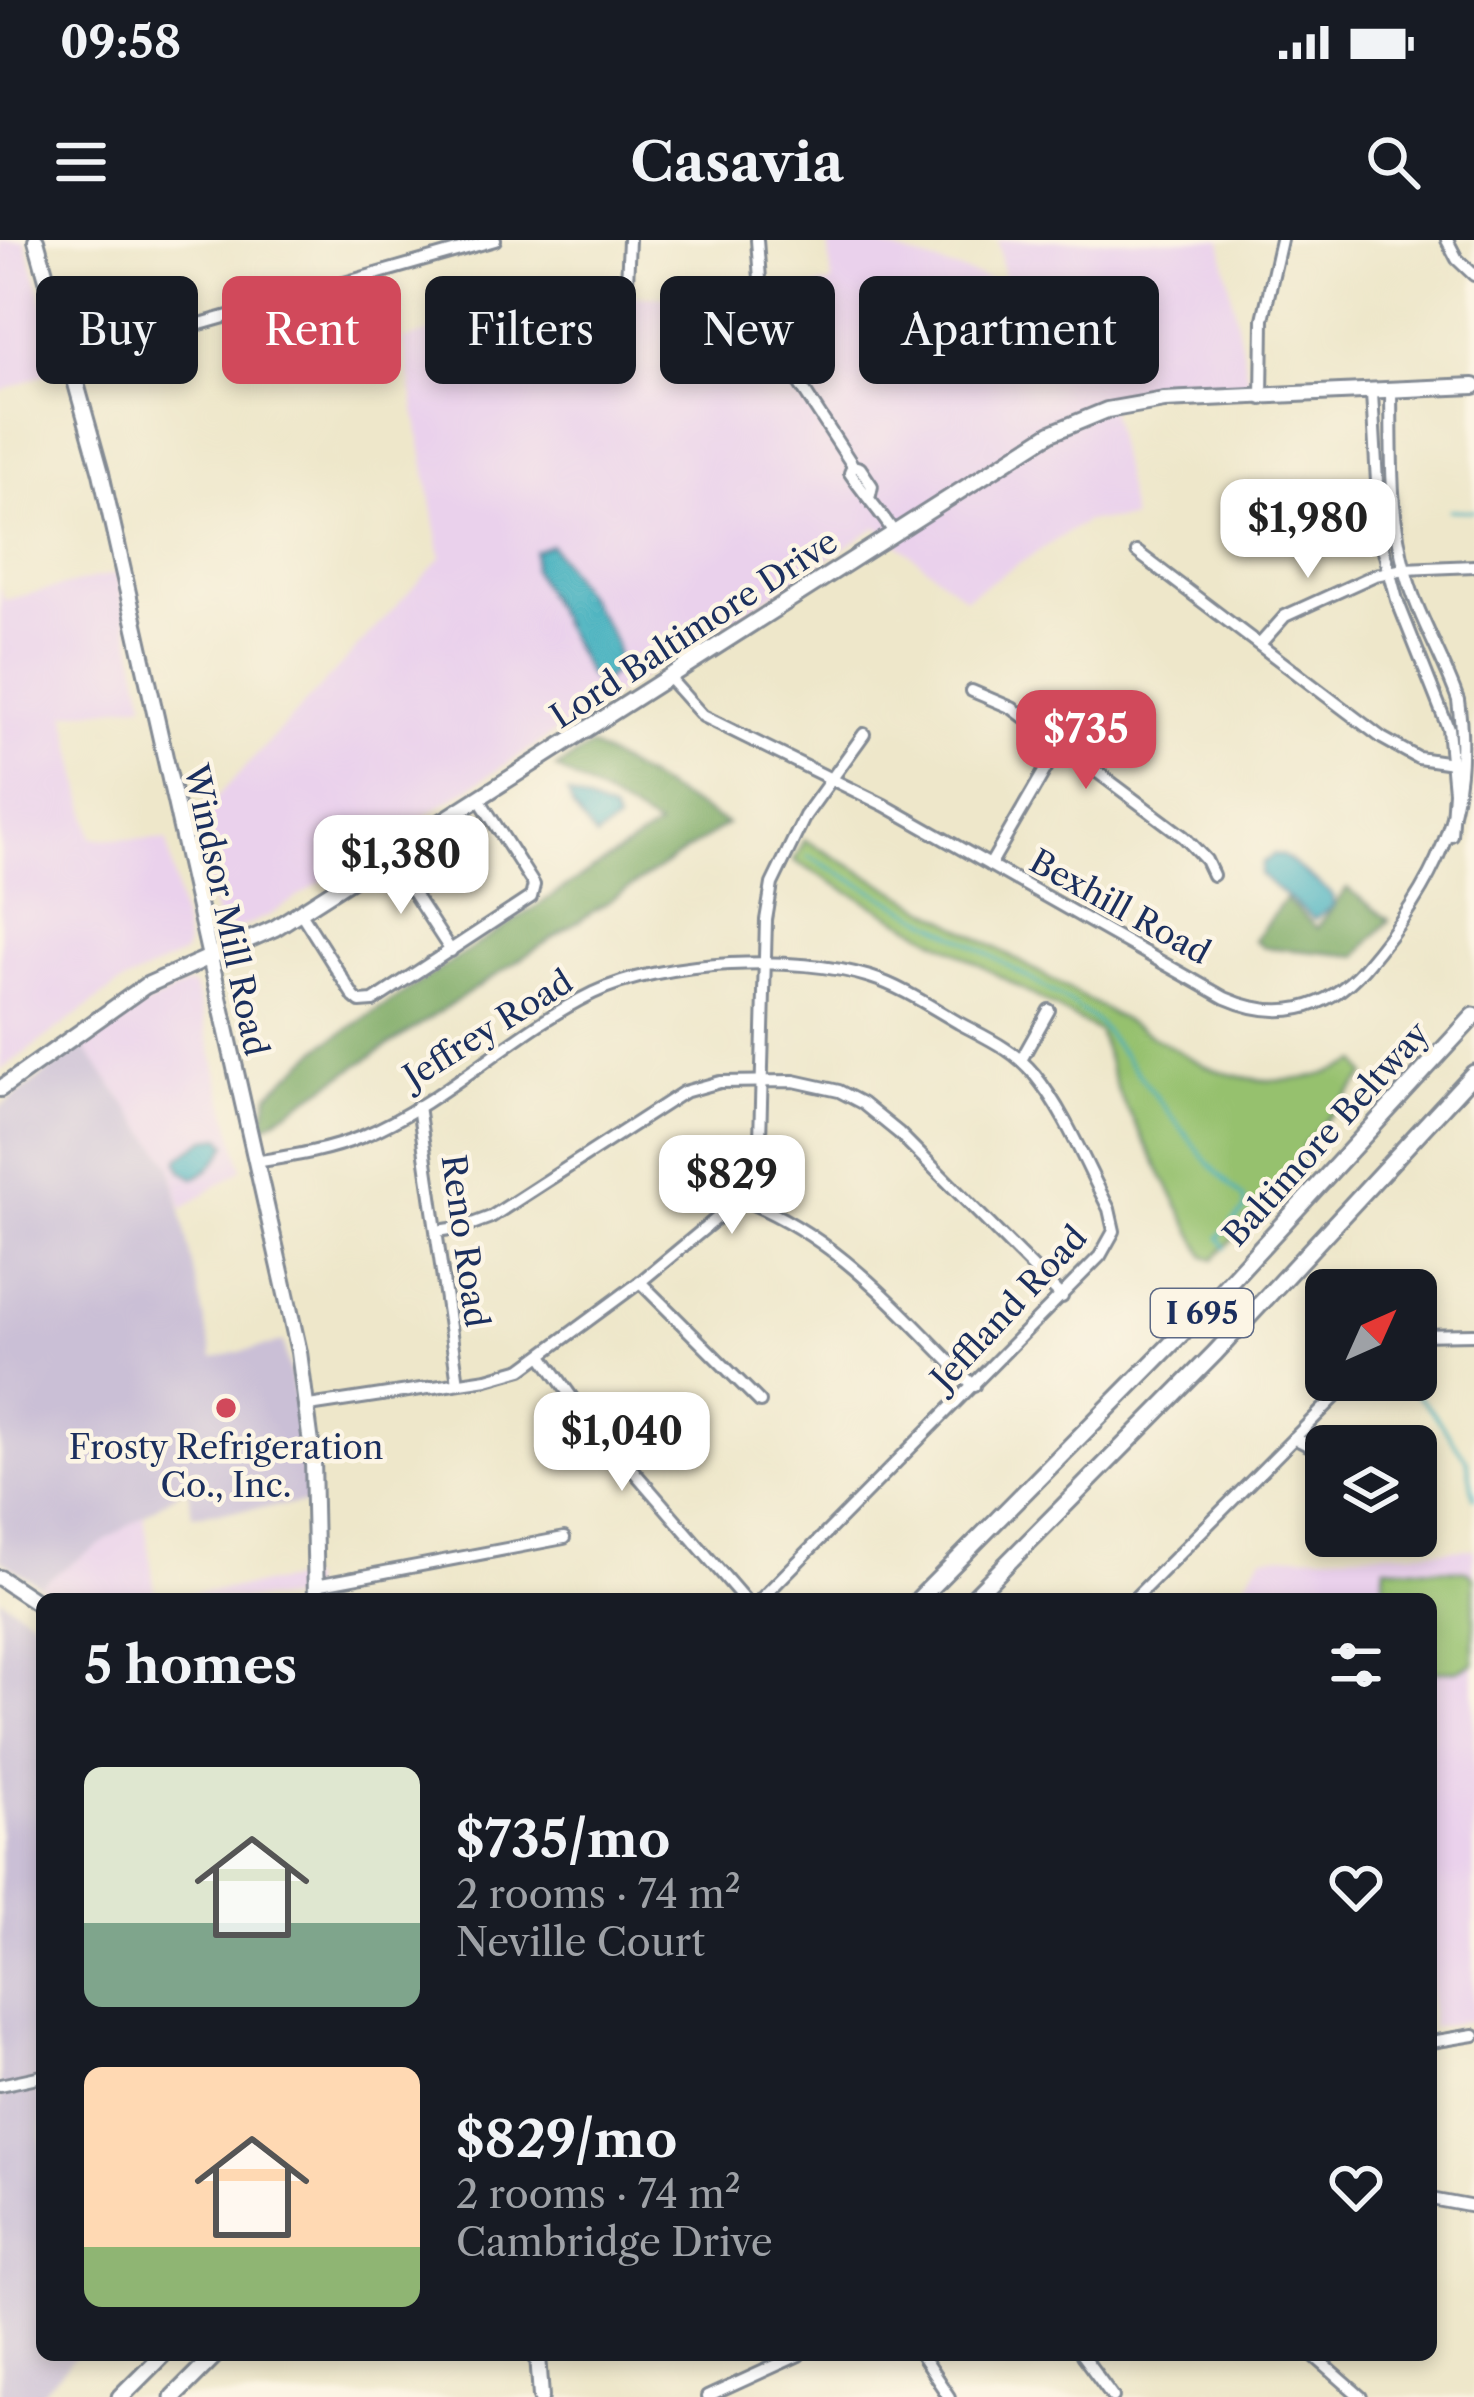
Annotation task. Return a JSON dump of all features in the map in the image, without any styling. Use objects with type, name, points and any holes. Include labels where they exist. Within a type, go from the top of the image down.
[{"type":"highway","name":"Baltimore Beltway","points":[[925,1593],[1232,1281],[1474,1016]]},
{"type":"highway","name":"Baltimore Beltway","points":[[978,1593],[1215,1353],[1474,1073]]},
{"type":"highway","points":[[120,2397],[156,2361]]},
{"type":"highway","points":[[172,2397],[208,2361]]},
{"type":"main road","name":"Windsor Mill Road","points":[[36,240],[46,276]]},
{"type":"main road","name":"Windsor Mill Road","points":[[76,384],[101,473],[309,1406],[316,1592]]},
{"type":"main road","name":"Lord Baltimore Drive","points":[[0,1089],[123,999],[252,941],[301,913],[893,531],[1026,447],[1080,420],[1164,400],[1474,386]]},
{"type":"main road","points":[[0,1578],[36,1602]]},
{"type":"main road","points":[[538,2361],[541,2397]]},
{"type":"street","points":[[198,324],[491,240]]},
{"type":"street","points":[[627,276],[629,240]]},
{"type":"street","points":[[757,240],[760,276]]},
{"type":"street","points":[[1262,399],[1264,319],[1281,240]]},
{"type":"street","points":[[1447,240],[1457,259],[1474,275]]},
{"type":"street","points":[[799,384],[853,466],[850,473],[862,492],[870,495],[893,531]]},
{"type":"street","name":"Bexhill Road","points":[[669,678],[703,716],[829,778],[1225,998],[1261,1011],[1314,1006],[1344,988],[1414,909],[1449,850],[1472,764],[1458,702],[1405,569],[1393,504],[1391,392]]},
{"type":"street","name":"Bexhill Road","points":[[1372,393],[1377,504],[1388,572],[1442,707],[1453,764],[1449,850]]},
{"type":"street","points":[[1137,552],[1382,739],[1418,758],[1472,764]]},
{"type":"street","points":[[1261,644],[1285,616],[1388,572],[1474,566]]},
{"type":"street","points":[[972,692],[1012,708],[1184,837],[1213,875]]},
{"type":"street","points":[[309,1406],[507,1375],[543,1357],[640,1282],[706,1230],[735,1197],[760,1140],[766,920],[772,884],[788,845],[829,778],[864,734]]},
{"type":"street","points":[[990,865],[1060,744]]},
{"type":"street","points":[[301,913],[360,1002],[373,1001],[525,902],[534,891],[479,799]]},
{"type":"street","points":[[390,857],[451,951]]},
{"type":"street","name":"Jeffrey Road","points":[[255,1162],[336,1146],[385,1126],[571,1005],[618,982],[672,969],[836,969],[876,979],[1021,1060]]},
{"type":"street","points":[[1021,1060],[1049,1010]]},
{"type":"street","name":"Jeffland Road","points":[[766,1593],[1106,1250],[1114,1220],[1052,1102],[1021,1060]]},
{"type":"street","points":[[437,1231],[491,1217],[684,1092],[720,1082],[764,1079],[815,1084],[839,1091],[881,1117],[1062,1297]]},
{"type":"street","name":"Reno Road","points":[[418,1106],[458,1384]]},
{"type":"street","points":[[735,1197],[785,1217],[825,1242],[974,1386]]},
{"type":"street","points":[[640,1282],[760,1402]]},
{"type":"street","points":[[1437,1334],[1474,1334]]},
{"type":"street","points":[[543,1357],[580,1409],[739,1593]]},
{"type":"street","points":[[1140,1593],[1331,1401]]},
{"type":"street","points":[[1294,1438],[1305,1444]]},
{"type":"street","points":[[316,1592],[564,1538]]},
{"type":"street","points":[[1148,1586],[1154,1593]]},
{"type":"street","points":[[1437,2041],[1474,2036]]},
{"type":"street","points":[[0,2085],[36,2077]]},
{"type":"street","points":[[1437,2200],[1474,2207]]},
{"type":"street","points":[[707,2397],[733,2392],[788,2361]]},
{"type":"street","points":[[925,2361],[949,2397]]},
{"type":"street","points":[[1086,2361],[1112,2397]]},
{"type":"street","points":[[1320,2361],[1361,2397]]},
{"type":"shaded area","points":[[0,240],[25,240],[36,278],[36,377],[0,392]]},
{"type":"shaded area","points":[[828,240],[860,240],[979,276],[859,276],[859,384],[1159,384],[1159,276],[1004,276],[998,240],[1221,240],[1249,385],[1157,388],[1108,398],[1132,519],[1086,521],[965,598],[877,527],[270,915],[230,932],[218,924],[193,823],[441,558],[403,340],[425,334],[425,384],[636,384],[636,296],[660,297],[660,384],[835,384],[835,276]]},
{"type":"shaded area","points":[[117,573],[145,703],[66,714],[92,838],[167,840],[187,947],[183,954],[115,987],[0,1071],[0,585],[4,600]]},
{"type":"shaded area","points":[[188,984],[195,987],[242,1169],[182,1209],[171,1165],[83,1046],[132,1011]]},
{"type":"shaded area","points":[[83,1046],[171,1165],[213,1358],[283,1342],[300,1419],[309,1503],[192,1515],[188,1486],[39,1585],[0,1559],[0,1107]]},
{"type":"shaded area","points":[[144,1515],[155,1593],[51,1593],[39,1585]]},
{"type":"shaded area","points":[[1474,1549],[1474,2020],[1437,2027],[1437,1593],[1242,1593],[1262,1556],[1437,1557],[1437,1550]]},
{"type":"shaded area","points":[[309,1578],[310,1593],[194,1593]]},
{"type":"shaded area","points":[[0,1598],[36,1622],[36,2361],[71,2361],[38,2397],[0,2397]]},
{"type":"green space","points":[[591,746],[727,824],[262,1128],[269,1094],[322,1046],[658,827],[556,768]]},
{"type":"green space","points":[[805,840],[1205,1066],[1244,1077],[1282,1080],[1320,1075],[1358,1062],[1366,1075],[1303,1146],[1313,1153],[1214,1259],[1205,1256],[1117,1090],[1099,1032],[794,861]]},
{"type":"green space","points":[[1347,888],[1389,920],[1357,956],[1263,947],[1254,940],[1285,899],[1317,928]]},
{"type":"green space","points":[[1385,1566],[1468,1571],[1474,1577],[1474,1664],[1457,1671],[1437,1671],[1437,1593],[1383,1593]]},
{"type":"water","points":[[551,545],[616,644],[618,666],[605,681],[594,681],[588,674],[533,569],[535,551]]},
{"type":"water","points":[[568,794],[612,812],[617,822],[596,838]]},
{"type":"water","points":[[1274,854],[1332,894],[1333,906],[1314,919],[1260,875],[1262,864]]},
{"type":"water","points":[[221,1137],[227,1144],[209,1168],[194,1178],[183,1172],[180,1157],[206,1139]]},
{"type":"waterway","points":[[1450,510],[1474,511]]},
{"type":"waterway","points":[[808,856],[971,944],[1099,1024],[1210,1165],[1244,1199],[1245,1209],[1219,1237],[1226,1248]]},
{"type":"waterway","points":[[1422,1401],[1467,1460],[1474,1498]]},
{"type":"place","name":"Frosty Refrigeration Co., Inc.","points":[[226,1408]]}]
